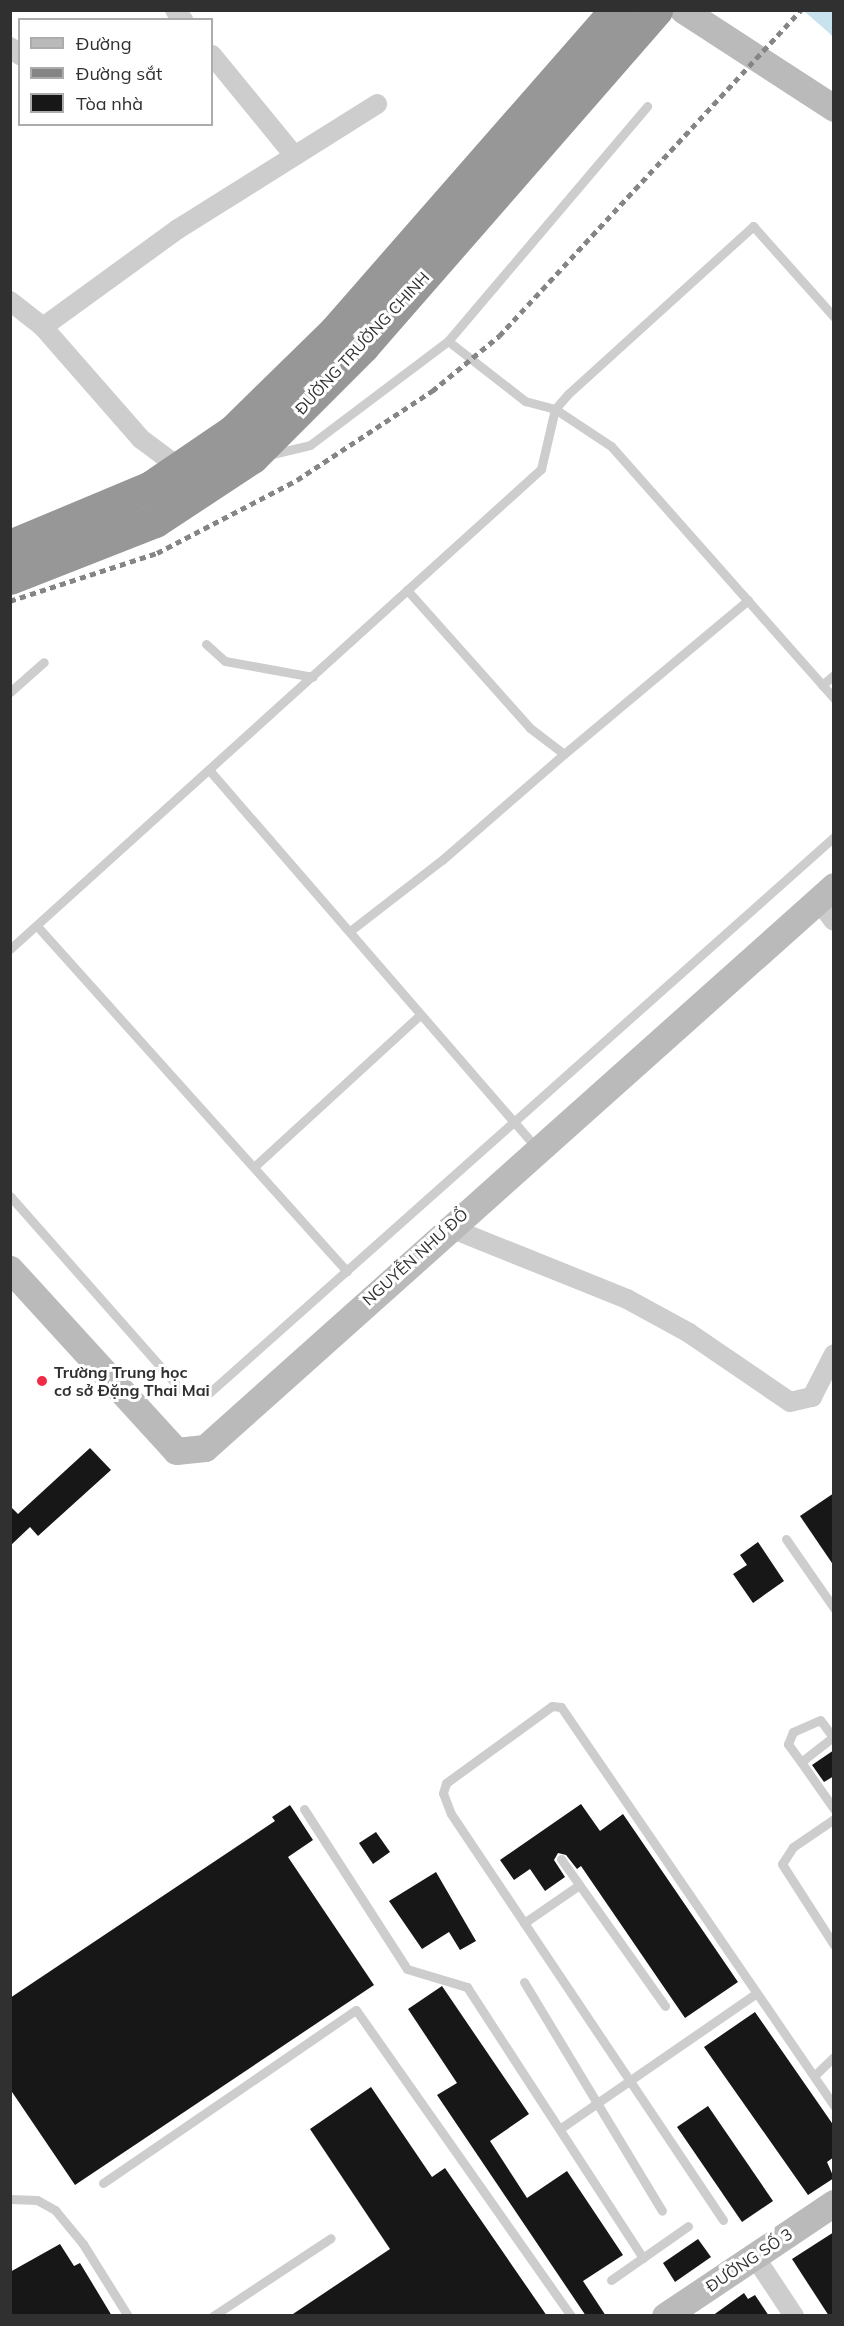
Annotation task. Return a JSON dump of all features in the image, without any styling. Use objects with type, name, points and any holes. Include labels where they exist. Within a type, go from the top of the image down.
[{"type":"highway","name":"ĐƯỜNG TRƯỜNG CHINH","points":[[10,546],[100,512],[180,468],[243,444],[334,331],[616,10]]},
{"type":"highway","name":"ĐƯỜNG TRƯỜNG CHINH","points":[[10,578],[155,521],[243,444],[363,346],[651,16]]},
{"type":"street","points":[[683,10],[834,108]]},
{"type":"street","points":[[213,56],[293,154]]},
{"type":"street","points":[[43,327],[293,154],[377,104]]},
{"type":"street","points":[[10,301],[43,327],[141,439],[180,468]]},
{"type":"street","name":"NGUYỄN NHƯ ĐỔ","points":[[10,1269],[176,1451],[205,1448],[536,1149],[828,902]]},
{"type":"street","points":[[448,1227],[638,1304],[790,1402],[812,1397],[834,1354]]},
{"type":"street","name":"ĐƯỜNG SỐ 3","points":[[665,2316],[834,2204]]},
{"type":"street","points":[[755,2257],[794,2316]]},
{"type":"lane","points":[[243,444],[310,445],[448,341],[647,105]]},
{"type":"lane","points":[[10,949],[210,771],[541,469],[555,409],[753,226],[834,317]]},
{"type":"lane","points":[[448,341],[525,401],[555,409],[611,446],[834,698]]},
{"type":"lane","points":[[407,590],[530,728],[564,754]]},
{"type":"lane","points":[[350,931],[442,860],[748,600]]},
{"type":"lane","points":[[206,644],[225,660],[313,677]]},
{"type":"lane","points":[[10,692],[44,662]]},
{"type":"lane","points":[[822,685],[834,675]]},
{"type":"lane","points":[[210,771],[536,1149]]},
{"type":"lane","points":[[10,1196],[180,1389],[196,1395],[219,1386],[834,837]]},
{"type":"lane","points":[[38,926],[348,1271]]},
{"type":"lane","points":[[254,1167],[420,1015]]},
{"type":"lane","points":[[786,1539],[834,1608]]},
{"type":"lane","points":[[723,2220],[525,1923],[443,1792],[446,1783],[552,1706],[561,1707],[755,1994],[834,2104]]},
{"type":"lane","points":[[801,1762],[833,1737],[820,1720],[790,1736],[789,1744],[801,1762],[834,1809]]},
{"type":"lane","points":[[304,1809],[407,1970],[467,1987],[561,2128],[643,2258]]},
{"type":"lane","points":[[834,1819],[793,1847],[782,1864],[834,1945]]},
{"type":"lane","points":[[561,1859],[665,2006]]},
{"type":"lane","points":[[525,1923],[579,1885]]},
{"type":"lane","points":[[524,1982],[595,2105],[662,2211]]},
{"type":"lane","points":[[561,2128],[755,1994]]},
{"type":"lane","points":[[103,2183],[356,2010],[572,2316]]},
{"type":"lane","points":[[814,2076],[834,2057]]},
{"type":"lane","points":[[10,2199],[38,2200],[55,2210],[83,2244],[128,2316]]},
{"type":"lane","points":[[611,2280],[688,2226]]},
{"type":"lane","points":[[213,2316],[331,2238]]},
{"type":"water","points":[[804,11],[833,11],[833,37],[829,33]]},
{"type":"building","points":[[90,1448],[111,1470],[38,1536],[30,1527],[10,1546],[10,1506],[18,1514]]},
{"type":"building","points":[[834,1493],[834,1566],[800,1516]]},
{"type":"building","points":[[758,1542],[784,1581],[753,1603],[733,1574],[747,1565],[740,1555]]},
{"type":"building","points":[[834,1750],[834,1776],[824,1782],[812,1765]]},
{"type":"building","points":[[581,1804],[600,1831],[623,1814],[738,1982],[685,2018],[581,1866],[577,1869],[566,1855],[558,1853],[554,1860],[565,1877],[545,1891],[530,1869],[514,1880],[500,1860]]},
{"type":"building","points":[[290,1805],[313,1840],[288,1857],[374,1985],[75,2185],[10,2089],[10,1998],[275,1821],[272,1817]]},
{"type":"building","points":[[376,1832],[390,1852],[373,1864],[359,1843]]},
{"type":"building","points":[[436,1872],[476,1941],[460,1950],[449,1932],[422,1949],[389,1901]]},
{"type":"building","points":[[442,1986],[529,2114],[490,2141],[527,2198],[567,2171],[623,2255],[583,2281],[606,2316],[586,2316],[437,2095],[457,2083],[408,2009]]},
{"type":"building","points":[[755,2012],[834,2126],[834,2157],[827,2162],[834,2178],[808,2195],[704,2047]]},
{"type":"building","points":[[371,2087],[432,2177],[445,2168],[547,2316],[290,2316],[390,2249],[310,2129]]},
{"type":"building","points":[[708,2106],[773,2201],[742,2222],[677,2127]]},
{"type":"building","points":[[834,2232],[834,2316],[829,2316],[792,2259]]},
{"type":"building","points":[[698,2239],[711,2257],[675,2282],[663,2263]]},
{"type":"building","points":[[60,2244],[74,2266],[80,2263],[112,2316],[10,2316],[10,2272]]},
{"type":"building","points":[[744,2293],[748,2299],[755,2295],[769,2316],[712,2316]]},
{"type":"railway","points":[[10,601],[157,553],[297,480],[432,391],[499,336],[801,10]]},
{"type":"place","name":"Trường Trung học cơ sở Đặng Thai Mai","points":[[42,1381]]}]
